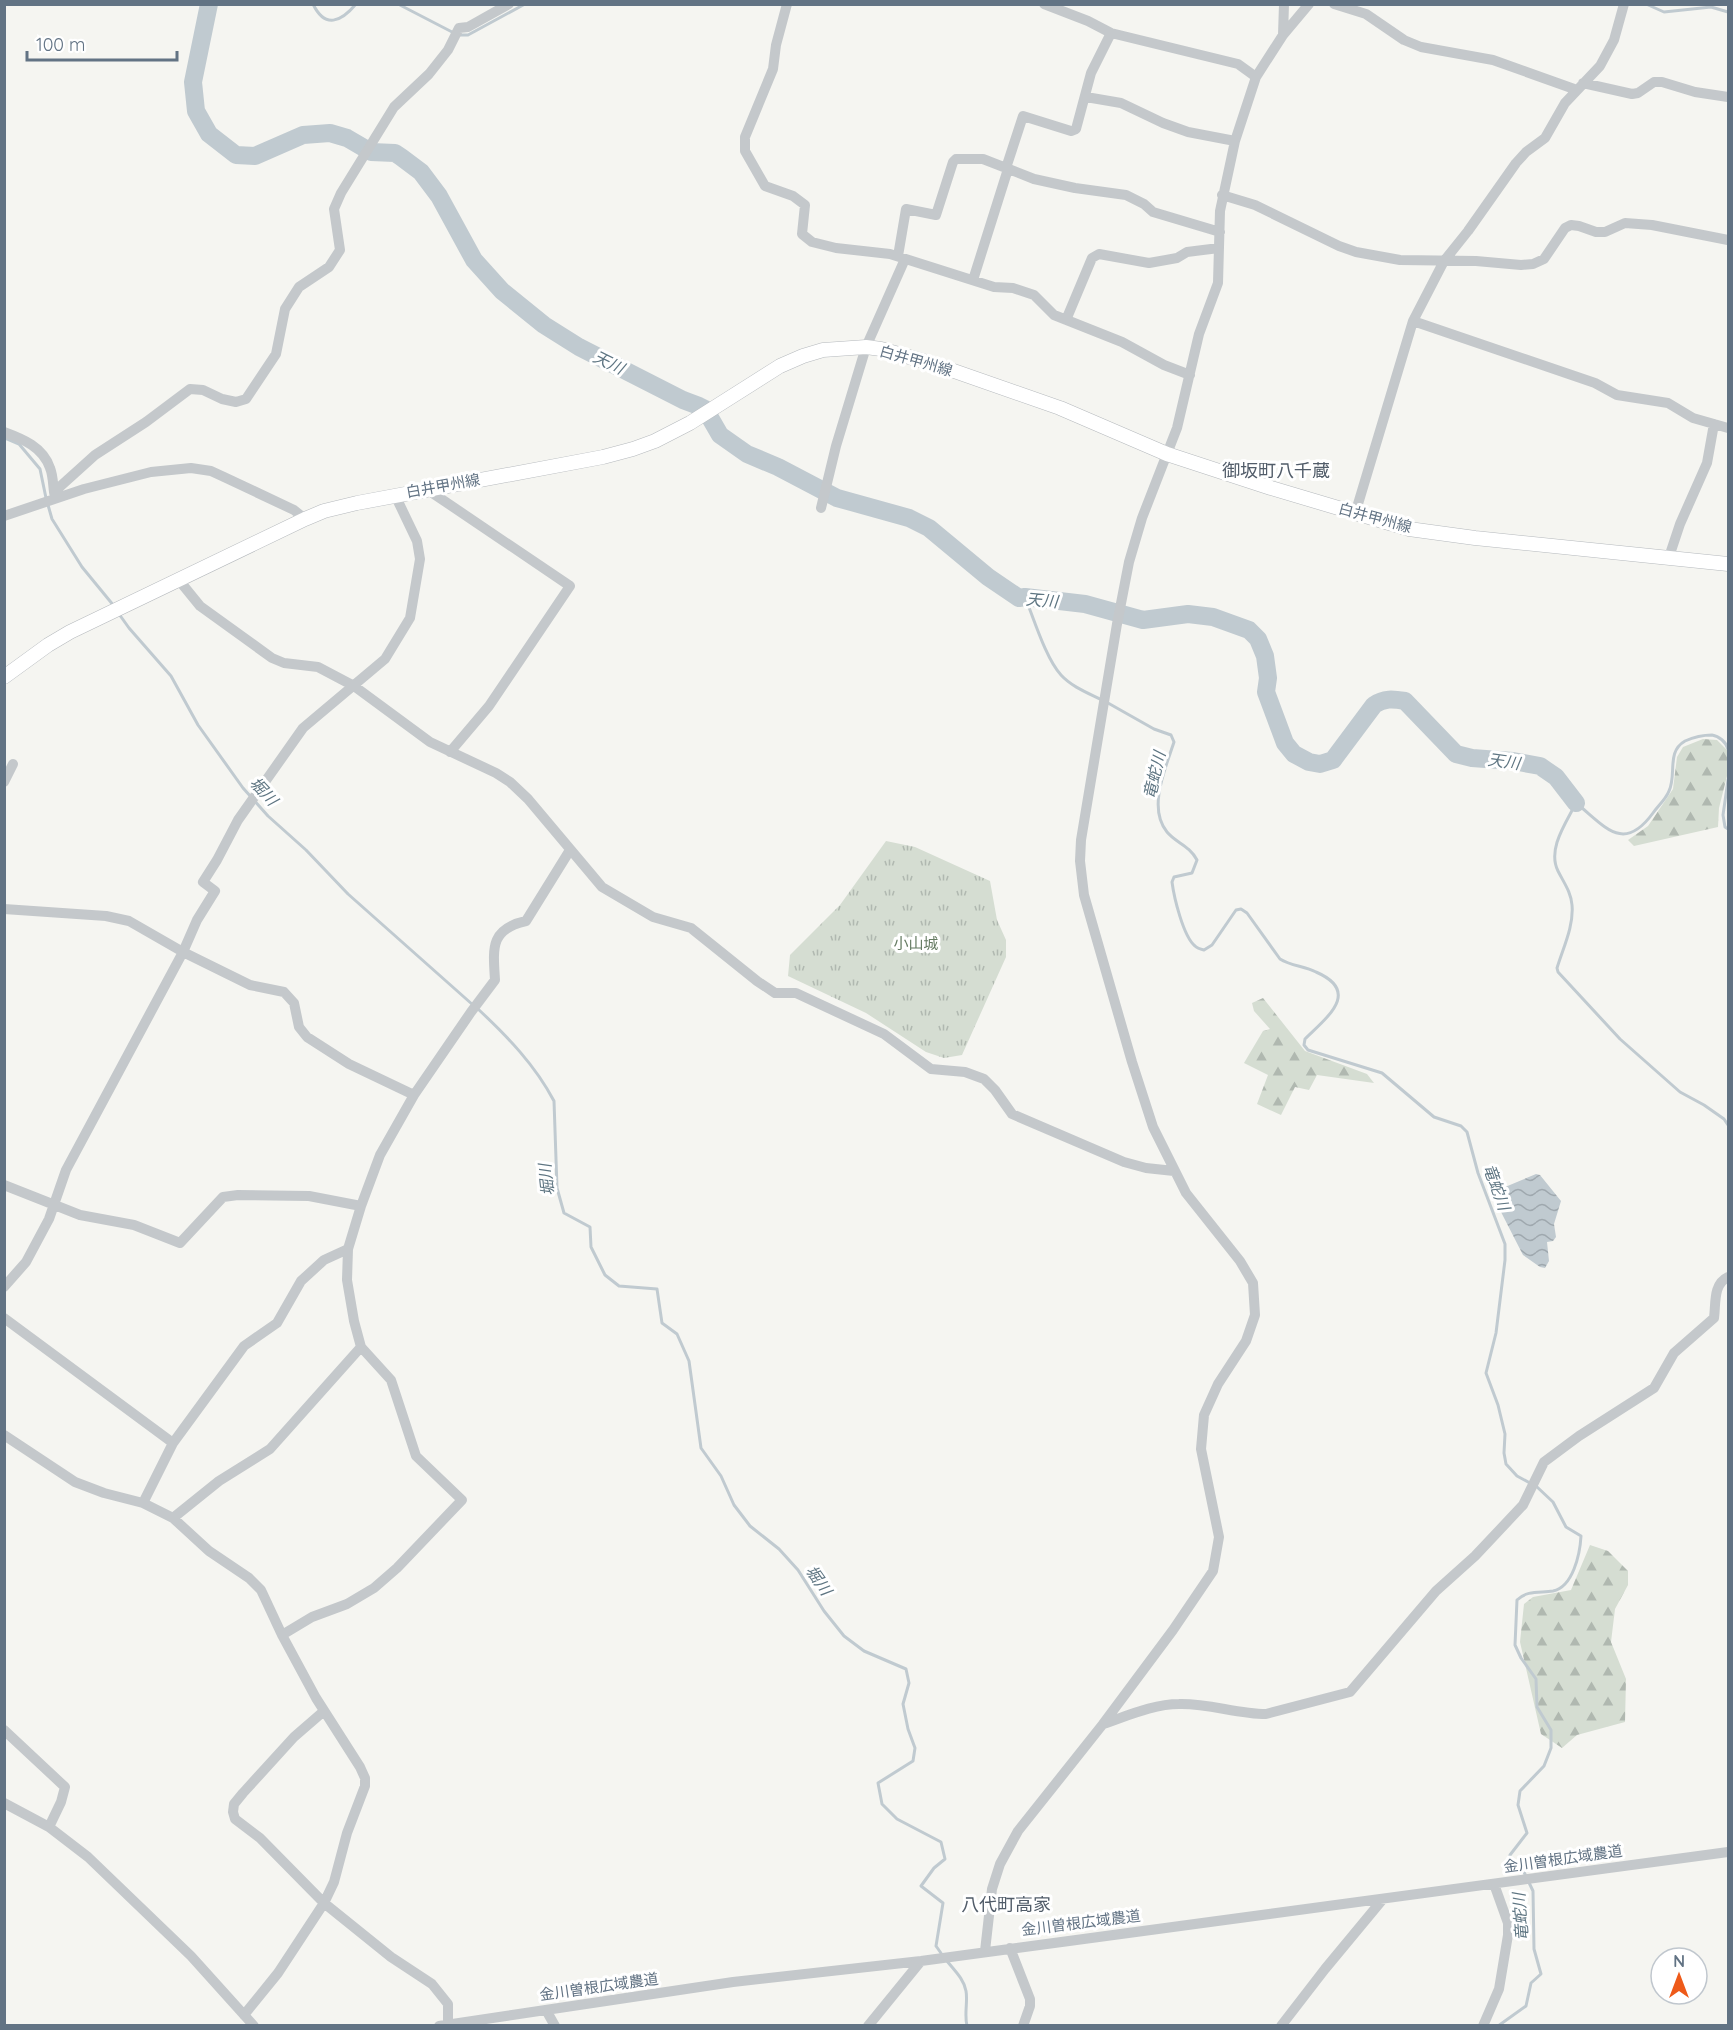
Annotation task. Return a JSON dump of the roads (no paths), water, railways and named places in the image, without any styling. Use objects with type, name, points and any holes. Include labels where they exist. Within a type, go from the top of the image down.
[{"type":"main road","name":"白井甲州線","points":[[4,677],[48,645],[115,609],[304,519],[335,508],[395,495],[613,454],[655,441],[690,423],[780,366],[803,356],[823,350],[866,347],[934,364],[1060,408],[1167,454],[1409,529],[1728,564]]},
{"type":"street","points":[[4,516],[39,505],[54,496],[95,455],[146,423],[190,389],[203,390],[222,399],[236,402],[246,399],[276,354],[285,309],[299,287],[328,267],[339,250],[334,209],[341,193],[361,164],[394,107],[429,74],[448,50],[457,34],[510,4]]},
{"type":"street","points":[[787,4],[776,45],[773,69],[745,137],[746,151],[765,186],[793,196],[805,206],[801,234],[812,242],[902,258],[994,287],[1013,288],[1034,295],[1054,315],[1122,342],[1164,365],[1190,375]]},
{"type":"street","points":[[1044,4],[1088,21],[1111,33],[1238,64],[1256,77]]},
{"type":"street","points":[[1283,35],[1284,4]]},
{"type":"street","points":[[985,1951],[992,1888],[1000,1864],[1018,1831],[1103,1724],[1173,1630],[1213,1570],[1219,1537],[1202,1449],[1204,1415],[1218,1384],[1246,1341],[1254,1315],[1253,1283],[1240,1261],[1186,1193],[1150,1116],[1084,895],[1080,861],[1081,840],[1129,562],[1142,518],[1177,428],[1199,334],[1218,283],[1222,195],[1235,141],[1256,77],[1283,35],[1309,4]]},
{"type":"street","points":[[1334,4],[1366,14],[1404,40],[1421,46],[1493,60],[1580,86],[1632,94],[1638,93],[1654,82],[1662,82],[1695,92],[1728,97]]},
{"type":"street","points":[[1355,514],[1413,321],[1444,261],[1516,163],[1526,152],[1545,138],[1565,103],[1607,56],[1624,4]]},
{"type":"street","points":[[973,280],[1023,116],[1071,131],[1076,129],[1091,73],[1111,33]]},
{"type":"street","points":[[1086,97],[1120,103],[1188,132],[1235,141]]},
{"type":"street","points":[[821,508],[836,446],[866,347],[902,258],[906,209],[936,215],[953,162],[956,159],[984,159],[1034,179],[1075,188],[1126,195],[1144,204],[1153,212],[1220,232]]},
{"type":"street","points":[[1222,195],[1254,205],[1339,246],[1356,252],[1400,260],[1533,264],[1544,259],[1565,228],[1571,225],[1596,232],[1605,232],[1625,223],[1652,225],[1728,240]]},
{"type":"street","points":[[1066,320],[1092,258],[1099,254],[1149,263],[1177,258],[1187,252],[1219,248]]},
{"type":"street","points":[[1413,321],[1595,383],[1617,394],[1668,403],[1693,418],[1728,428]]},
{"type":"street","points":[[1669,557],[1680,524],[1707,463],[1713,424]]},
{"type":"street","points":[[4,432],[27,440],[41,453],[50,467],[54,496]]},
{"type":"street","points":[[54,496],[151,472],[191,468],[218,474],[294,510],[304,519]]},
{"type":"street","points":[[428,490],[570,586],[489,706],[450,752]]},
{"type":"street","points":[[4,1287],[26,1262],[54,1206],[66,1170],[183,952],[197,920],[215,891],[202,882],[252,800],[303,728],[385,659],[410,618],[420,559],[417,541],[395,495]]},
{"type":"street","points":[[178,579],[200,606],[272,658],[284,663],[318,667],[354,686],[430,742],[510,782],[528,799],[602,887],[653,917],[691,928],[775,993],[796,993],[884,1034],[931,1069],[965,1072],[984,1079],[1012,1114],[1124,1162],[1146,1168],[1174,1171]]},
{"type":"street","points":[[4,782],[13,764]]},
{"type":"street","points":[[282,1635],[312,1617],[347,1604],[374,1588],[397,1568],[462,1500],[416,1456],[391,1380],[361,1347],[347,1280],[348,1249],[380,1155],[414,1095],[495,980],[494,956],[498,936],[509,925],[526,921],[570,850]]},
{"type":"street","points":[[4,909],[106,916],[129,921],[183,952],[250,985],[284,992],[294,1003],[299,1027],[307,1037],[349,1064],[414,1095]]},
{"type":"street","points":[[4,1185],[80,1215],[134,1225],[180,1243],[223,1197],[238,1195],[309,1196],[361,1206]]},
{"type":"street","points":[[143,1503],[173,1443],[244,1346],[277,1323],[301,1281],[324,1260],[348,1249]]},
{"type":"street","points":[[1103,1724],[1167,1704],[1182,1703],[1266,1714],[1350,1692],[1436,1591],[1475,1556],[1523,1505],[1544,1462],[1579,1436],[1654,1388],[1674,1353],[1714,1318],[1717,1287],[1722,1280],[1728,1277]]},
{"type":"street","points":[[4,1318],[173,1443]]},
{"type":"street","points":[[172,1518],[219,1481],[270,1449],[361,1347]]},
{"type":"street","points":[[4,1435],[75,1482],[104,1493],[143,1503],[172,1518],[209,1551],[249,1578],[261,1590],[282,1635],[324,1711],[360,1767],[364,1778],[364,1786],[347,1833],[334,1882],[324,1904],[278,1973],[249,2022],[184,1948],[88,1857],[50,1827],[4,1803]]},
{"type":"street","points":[[324,1711],[294,1737],[263,1771],[234,1804],[233,1812],[236,1819],[260,1838],[324,1904],[391,1957],[432,1984],[448,2004],[445,2025]]},
{"type":"street","points":[[4,1730],[65,1787],[50,1827]]},
{"type":"street","name":"金川曽根広域農道","points":[[445,2025],[733,1982],[921,1961],[1728,1852]]},
{"type":"street","points":[[1483,2025],[1499,1989],[1508,1935],[1508,1923],[1494,1884]]},
{"type":"street","points":[[1281,2025],[1383,1899]]},
{"type":"street","points":[[1010,1948],[1030,1999],[1030,2006],[1023,2025]]},
{"type":"street","points":[[868,2025],[921,1961]]},
{"type":"street","points":[[546,2010],[555,2025]]},
{"type":"water","points":[[1536,1174],[1540,1175],[1561,1201],[1554,1224],[1556,1237],[1553,1241],[1547,1242],[1549,1261],[1545,1268],[1523,1255],[1501,1212],[1497,1195],[1498,1190]]},
{"type":"waterway","name":"天川","points":[[209,4],[193,82],[196,111],[209,134],[236,155],[255,156],[303,135],[330,133],[347,138],[371,152],[395,153],[421,172],[439,196],[474,260],[502,291],[544,325],[579,347],[705,409],[720,435],[747,454],[778,467],[837,498],[909,518],[929,528],[988,577],[1019,598],[1085,604],[1143,620],[1188,614],[1213,617],[1249,630],[1258,639],[1265,656],[1268,678],[1266,692],[1285,743],[1294,754],[1309,762],[1320,764],[1333,760],[1374,705],[1385,700],[1401,700],[1405,701],[1456,754],[1540,766],[1556,777],[1576,803]]},
{"type":"waterway","points":[[313,4],[318,12],[328,20],[339,19],[356,4]]},
{"type":"waterway","points":[[398,4],[454,33]]},
{"type":"waterway","points":[[460,35],[468,35],[525,4]]},
{"type":"waterway","points":[[1646,4],[1664,12],[1711,7],[1728,12]]},
{"type":"waterway","name":"堀川","points":[[5,438],[19,444],[40,469],[46,498]]},
{"type":"waterway","name":"堀川","points":[[48,505],[52,519],[82,567],[114,606]]},
{"type":"waterway","name":"竜蛇川","points":[[1025,597],[1045,649],[1061,675],[1070,683],[1102,700]]},
{"type":"waterway","name":"堀川","points":[[119,614],[171,676],[198,725],[243,788],[268,816],[306,850],[348,894],[473,1005]]},
{"type":"waterway","name":"竜蛇川","points":[[1108,703],[1154,729],[1171,735],[1174,742],[1163,775],[1158,800],[1161,822],[1167,832],[1190,851],[1197,860],[1192,873],[1174,877],[1172,882],[1180,916],[1191,941],[1204,950],[1212,945],[1236,910],[1241,909],[1247,913],[1280,959],[1316,972],[1330,980],[1337,988],[1336,1005],[1305,1039],[1304,1045],[1308,1050],[1382,1073],[1434,1117],[1461,1126],[1467,1132],[1478,1173],[1505,1244],[1496,1333],[1486,1373],[1498,1405],[1505,1434],[1506,1464],[1517,1476],[1530,1483]]},
{"type":"waterway","name":"天川","points":[[1728,749],[1722,740],[1712,735],[1692,738],[1679,746],[1674,757],[1668,794],[1642,825],[1632,832],[1623,834],[1614,832],[1576,803],[1559,836],[1555,854],[1555,863],[1569,892],[1572,905],[1570,929],[1557,968],[1558,972],[1620,1039],[1680,1092],[1704,1105],[1724,1119],[1728,1125]]},
{"type":"waterway","points":[[1728,780],[1723,815],[1725,827],[1728,829]]},
{"type":"waterway","name":"堀川","points":[[478,1009],[520,1052],[554,1101],[557,1188],[564,1213],[590,1227],[591,1247],[605,1275],[619,1286],[657,1289],[662,1323],[677,1334],[689,1361],[701,1448],[721,1476],[734,1505],[750,1526],[779,1549],[798,1570],[824,1611],[844,1636],[864,1651],[906,1669],[909,1683],[903,1704],[915,1748],[913,1761],[878,1783],[882,1804],[897,1819],[941,1842],[945,1859],[934,1868],[921,1886],[943,1903],[936,1946],[943,1956]]},
{"type":"waterway","name":"竜蛇川","points":[[1498,2026],[1526,2006],[1531,1983],[1541,1974],[1534,1949],[1533,1891],[1523,1870],[1510,1863],[1510,1855],[1527,1833],[1518,1805],[1520,1791],[1544,1766],[1551,1748],[1551,1730],[1537,1707],[1536,1679],[1515,1645],[1517,1600],[1529,1593],[1553,1591],[1566,1583],[1577,1560],[1581,1536],[1566,1527],[1553,1502],[1536,1486]]},
{"type":"waterway","name":"堀川","points":[[947,1961],[965,1987],[967,2026]]},
{"type":"district","name":"御坂町八千蔵","points":[[1276,471]]},
{"type":"district","name":"八代町高家","points":[[1006,1905]]},
{"type":"park label","name":"小山城","points":[[916,944]]}]
